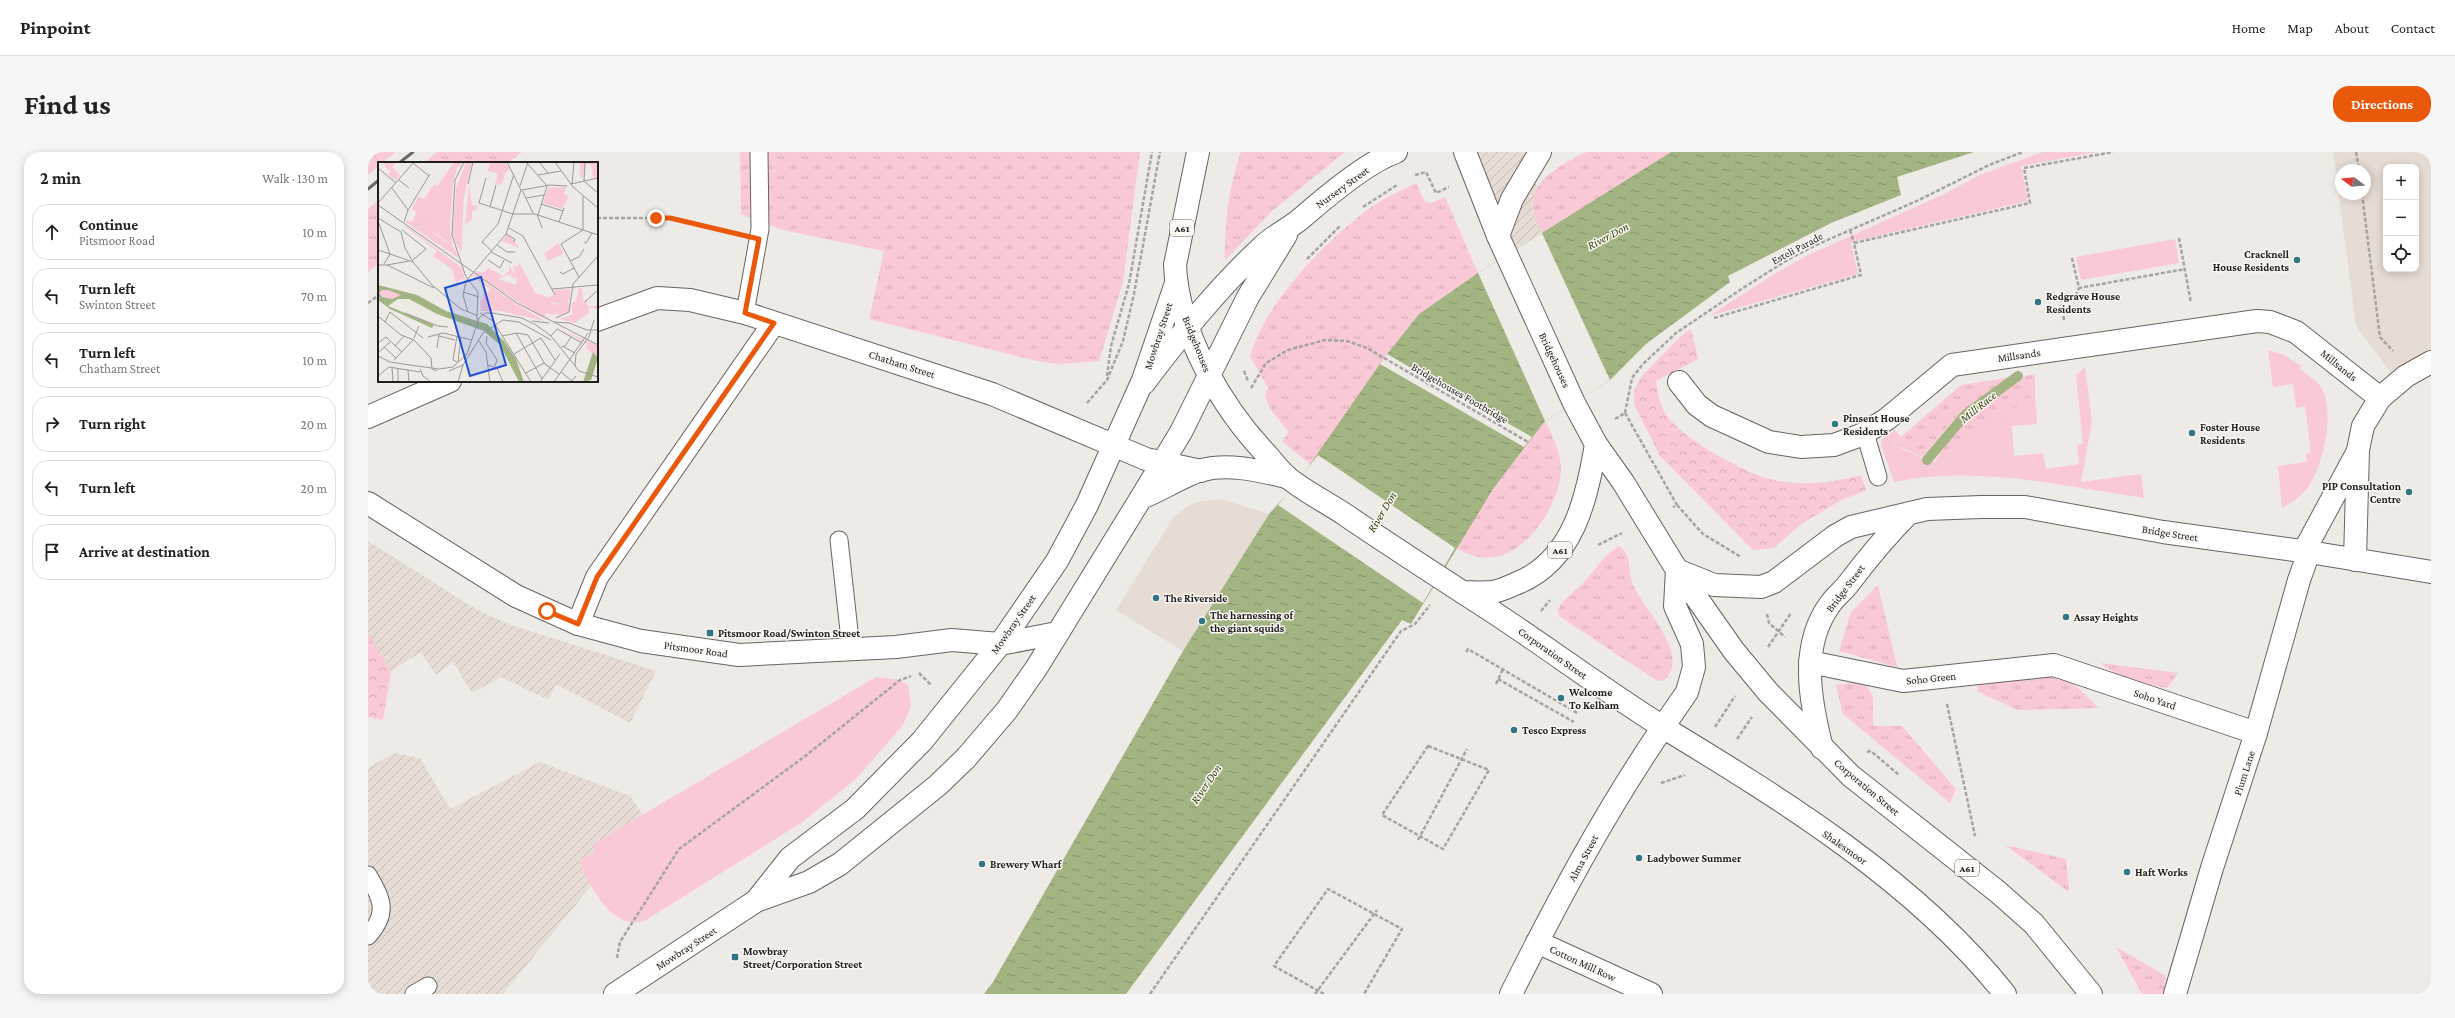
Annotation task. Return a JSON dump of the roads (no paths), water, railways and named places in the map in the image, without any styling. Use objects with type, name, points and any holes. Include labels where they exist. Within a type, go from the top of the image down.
[{"type":"main road","name":"Bridgehouses","points":[[1198,152],[1175,265],[1176,283],[1187,325],[1210,376],[1233,414],[1251,438],[1292,480]]},
{"type":"main road","name":"Nursery Street","points":[[1291,227],[1325,197],[1378,161],[1396,152]]},
{"type":"main road","name":"Bridgehouses","points":[[1465,152],[1502,246],[1593,439],[1623,482],[1672,563]]},
{"type":"main road","points":[[1502,246],[1512,198],[1540,152]]},
{"type":"main road","name":"Mowbray Street","points":[[616,994],[756,901],[809,882],[840,864],[938,785],[966,758],[1007,710],[1163,463],[1210,376],[1248,297],[1291,227]]},
{"type":"main road","points":[[1138,391],[1187,325],[1264,246],[1291,227]]},
{"type":"main road","name":"Mowbray Street","points":[[756,901],[790,858],[856,809],[922,741],[1000,644],[1057,561],[1087,505],[1115,446],[1138,391],[1176,283]]},
{"type":"main road","name":"Chatham Street","points":[[598,320],[657,298],[690,300],[745,313],[992,394],[1115,446],[1163,463],[1201,471]]},
{"type":"main road","name":"Millsands","points":[[1679,382],[1696,405],[1712,416],[1769,442],[1801,447],[1834,445],[1865,433],[1887,419],[1952,365],[2258,322],[2270,322],[2292,330],[2380,398]]},
{"type":"main road","points":[[578,624],[597,577],[774,323]]},
{"type":"main road","points":[[2355,560],[2358,450],[2363,426],[2380,398],[2422,367]]},
{"type":"main road","points":[[368,417],[448,382]]},
{"type":"main road","name":"A61","points":[[1292,480],[1462,592],[1493,592],[1535,575],[1552,562],[1568,539],[1580,512],[1590,476],[1593,439]]},
{"type":"main road","points":[[2307,552],[2358,450]]},
{"type":"main road","points":[[1141,498],[1162,490],[1201,471],[1225,468],[1244,469],[1292,480]]},
{"type":"main road","name":"Pitsmoor Road","points":[[368,504],[516,596],[578,624],[641,641],[739,655],[851,649],[952,640],[1000,644],[1056,633]]},
{"type":"main road","name":"Bridge Street","points":[[1672,563],[1714,585],[1761,587],[1774,582],[1836,536],[1851,527],[1875,520],[1927,509],[1953,507],[2025,507],[2163,532],[2307,552],[2431,572]]},
{"type":"main road","name":"Bridge Street","points":[[1822,748],[1811,706],[1810,662],[1818,627],[1830,604],[1870,554],[1909,513]]},
{"type":"main road","name":"Plum Lane","points":[[2175,994],[2214,861],[2256,733],[2307,552]]},
{"type":"main road","name":"Corporation Street","points":[[1672,563],[1768,692],[1822,748],[1851,776],[1998,892],[2034,924],[2091,994]]},
{"type":"main road","name":"Alma Street","points":[[1511,994],[1537,942],[1604,818],[1630,775],[1687,692],[1694,667],[1692,644],[1675,606],[1672,563]]},
{"type":"main road","name":"Corporation Street","points":[[1462,592],[1663,727]]},
{"type":"main road","name":"Soho Green","points":[[1810,662],[1903,682],[2054,665]]},
{"type":"main road","name":"Soho Yard","points":[[2054,665],[2256,733]]},
{"type":"main road","name":"Shalesmoor","points":[[1663,727],[1722,763],[1868,863],[1926,909],[1972,955],[2005,994]]},
{"type":"main road","name":"Cotton Mill Row","points":[[1537,942],[1651,994]]},
{"type":"lane","points":[[745,313],[759,239],[759,152]]},
{"type":"lane","points":[[1865,433],[1878,477]]},
{"type":"lane","points":[[839,540],[851,649]]},
{"type":"lane","points":[[368,875],[380,895],[382,907],[379,922],[368,936]]},
{"type":"water","name":"River Don","points":[[1671,152],[1974,152],[1897,177],[1901,195],[1831,223],[1728,276],[1730,282],[1646,344],[1610,380],[1545,421],[1493,489],[1411,624],[1402,620],[1126,994],[984,994],[993,982],[1183,651],[1269,514],[1297,483],[1384,358],[1419,314],[1478,273]]},
{"type":"waterway","name":"Mill Race","points":[[1927,460],[1966,414],[2018,376]]},
{"type":"railway","points":[[400,162],[413,152]]},
{"type":"railway","points":[[368,189],[378,181]]},
{"type":"place","name":"Cracknell House Residents","points":[[2297,260]]},
{"type":"place","name":"Redgrave House Residents","points":[[2038,302]]},
{"type":"place","name":"Pinsent House Residents","points":[[1835,424]]},
{"type":"place","name":"Foster House Residents","points":[[2192,433]]},
{"type":"place","name":"PIP Consultation Centre","points":[[2409,492]]},
{"type":"place","name":"The Riverside","points":[[1156,598]]},
{"type":"place","name":"Assay Heights","points":[[2066,617]]},
{"type":"place","name":"The harnessing of the giant squids","points":[[1202,621]]},
{"type":"place","name":"Pitsmoor Road/Swinton Street","points":[[710,633]]},
{"type":"place","name":"Welcome To Kelham","points":[[1561,698]]},
{"type":"place","name":"Tesco Express","points":[[1514,730]]},
{"type":"place","name":"Ladybower Summer","points":[[1639,858]]},
{"type":"place","name":"Brewery Wharf","points":[[982,864]]},
{"type":"place","name":"Haft Works","points":[[2127,872]]},
{"type":"place","name":"Mowbray Street/Corporation Street","points":[[735,957]]}]
